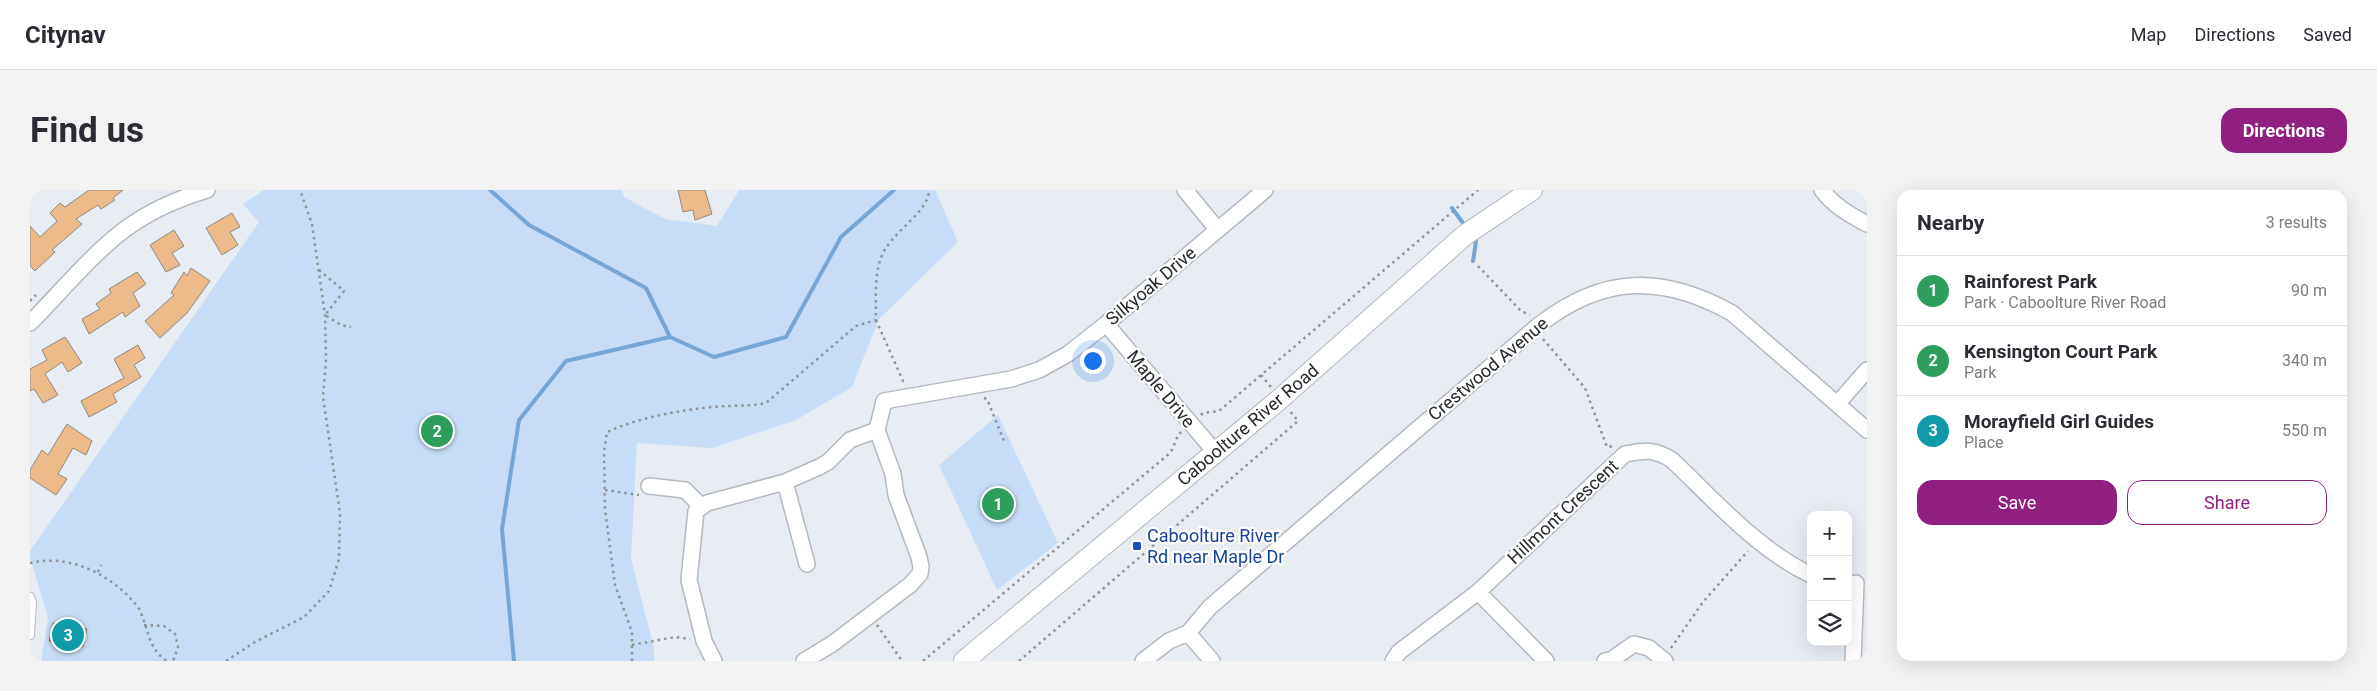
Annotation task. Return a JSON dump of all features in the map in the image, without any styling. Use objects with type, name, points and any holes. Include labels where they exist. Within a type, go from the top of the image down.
[{"type":"main road","name":"Caboolture River Road","points":[[970,658],[1216,453],[1465,235],[1532,190]]},
{"type":"street","points":[[30,323],[109,243],[130,225],[154,210],[207,190]]},
{"type":"street","points":[[1185,190],[1217,229]]},
{"type":"street","name":"Silkyoak Drive","points":[[876,430],[884,401],[1011,379],[1039,370],[1068,354],[1265,190]]},
{"type":"street","points":[[1822,190],[1829,199],[1846,213],[1867,224]]},
{"type":"street","name":"Crestwood Avenue","points":[[1143,661],[1169,641],[1188,633],[1210,607],[1539,325],[1557,311],[1584,296],[1633,285],[1661,286],[1684,290],[1709,300],[1732,313],[1867,430]]},
{"type":"street","name":"Maple Drive","points":[[1106,324],[1216,453]]},
{"type":"street","points":[[1838,403],[1867,370]]},
{"type":"street","points":[[714,661],[704,641],[689,580],[694,516],[701,506],[706,502],[785,482],[828,462],[850,440],[876,430],[893,474],[896,495],[921,567],[920,574],[910,585],[871,615],[804,661]]},
{"type":"street","name":"Hillmont Crescent","points":[[1393,661],[1399,652],[1478,592],[1626,454],[1648,449],[1659,452],[1672,460],[1758,540],[1787,564],[1807,573]]},
{"type":"street","points":[[785,482],[807,564]]},
{"type":"street","points":[[648,486],[685,490],[701,506]]},
{"type":"street","points":[[1853,661],[1857,582]]},
{"type":"street","points":[[1478,592],[1546,661]]},
{"type":"street","points":[[1188,633],[1212,661]]},
{"type":"street","points":[[1605,661],[1611,660],[1634,644],[1649,648],[1664,660]]},
{"type":"lane","points":[[30,597],[32,602],[30,635]]},
{"type":"path","points":[[226,661],[255,642],[304,618],[329,591],[339,559],[340,513],[323,397],[326,360],[325,315],[312,224],[300,190]]},
{"type":"path","points":[[909,383],[903,381],[876,320],[876,293],[880,259],[890,240],[918,212],[929,197],[929,190]]},
{"type":"path","points":[[1201,416],[1203,413],[1219,411],[1478,190]]},
{"type":"path","points":[[1478,266],[1521,311],[1533,318]]},
{"type":"path","points":[[318,270],[344,291],[325,315]]},
{"type":"path","points":[[325,315],[341,325],[351,327]]},
{"type":"path","points":[[632,661],[632,632],[615,585],[605,508],[604,452],[608,432],[628,423],[659,415],[714,406],[747,407],[766,403],[856,326],[876,320]]},
{"type":"path","points":[[1543,339],[1585,388],[1607,447],[1614,446],[1626,454]]},
{"type":"path","points":[[1262,375],[1271,386]]},
{"type":"path","points":[[980,397],[987,399],[1004,441]]},
{"type":"path","points":[[1019,661],[1298,421],[1289,410]]},
{"type":"path","points":[[923,661],[1170,454],[1177,436],[1181,432]]},
{"type":"path","points":[[1664,660],[1703,602],[1758,540]]},
{"type":"path","points":[[30,563],[54,560],[77,564],[98,572],[122,589],[140,610],[150,641],[159,656],[167,661]]},
{"type":"path","points":[[98,572],[101,565]]},
{"type":"path","points":[[871,615],[902,661]]},
{"type":"path","points":[[144,624],[164,626],[175,634],[178,647],[173,661]]},
{"type":"path","points":[[632,645],[675,637],[704,641]]},
{"type":"shaded area","points":[[264,190],[622,190],[624,197],[665,219],[717,226],[739,190],[935,190],[958,242],[879,319],[852,387],[796,420],[712,448],[637,443],[631,558],[654,648],[654,661],[41,661],[48,618],[30,557],[30,551],[259,222],[243,204]]},
{"type":"shaded area","points":[[998,415],[1058,543],[997,590],[939,465]]},
{"type":"building","points":[[89,190],[123,190],[113,198],[115,200],[101,209],[98,205],[76,219],[82,224],[52,250],[55,252],[35,271],[30,266],[30,226],[40,237],[57,221],[50,213],[60,203],[65,207]]},
{"type":"building","points":[[678,190],[705,190],[712,214],[695,220],[693,210],[683,212]]},
{"type":"building","points":[[232,213],[240,227],[230,232],[238,245],[222,255],[206,228]]},
{"type":"building","points":[[174,230],[184,246],[172,253],[180,265],[166,272],[150,245]]},
{"type":"building","points":[[191,268],[210,281],[187,313],[160,338],[145,321],[174,295],[171,293],[184,272],[187,276]]},
{"type":"building","points":[[137,272],[146,284],[133,293],[140,306],[125,317],[123,312],[89,334],[82,319],[100,309],[96,304],[111,293],[109,289]]},
{"type":"building","points":[[65,337],[82,363],[68,372],[62,362],[45,374],[58,395],[43,403],[34,389],[30,391],[30,369],[47,360],[42,350]]},
{"type":"building","points":[[138,345],[145,358],[134,365],[141,377],[113,394],[117,402],[89,417],[81,401],[124,378],[114,359]]},
{"type":"building","points":[[67,424],[92,441],[86,455],[73,448],[58,474],[67,479],[56,495],[30,478],[30,470],[42,450],[48,455]]},
{"type":"building","points":[[53,623],[87,629],[83,647],[49,641]]},
{"type":"waterway","points":[[490,190],[529,225],[646,288],[670,337]]},
{"type":"waterway","points":[[514,661],[502,529],[519,420],[566,361],[670,337],[714,357],[786,337],[841,237],[894,190]]},
{"type":"waterway","points":[[1452,208],[1463,223]]},
{"type":"waterway","points":[[1473,261],[1476,241]]},
{"type":"place","name":"Kensington Court Park","points":[[437,431]]},
{"type":"place","name":"Rainforest Park","points":[[998,504]]},
{"type":"place","name":"Caboolture River Rd near Maple Dr","points":[[1137,546]]},
{"type":"place","name":"Morayfield Girl Guides","points":[[68,635]]}]
